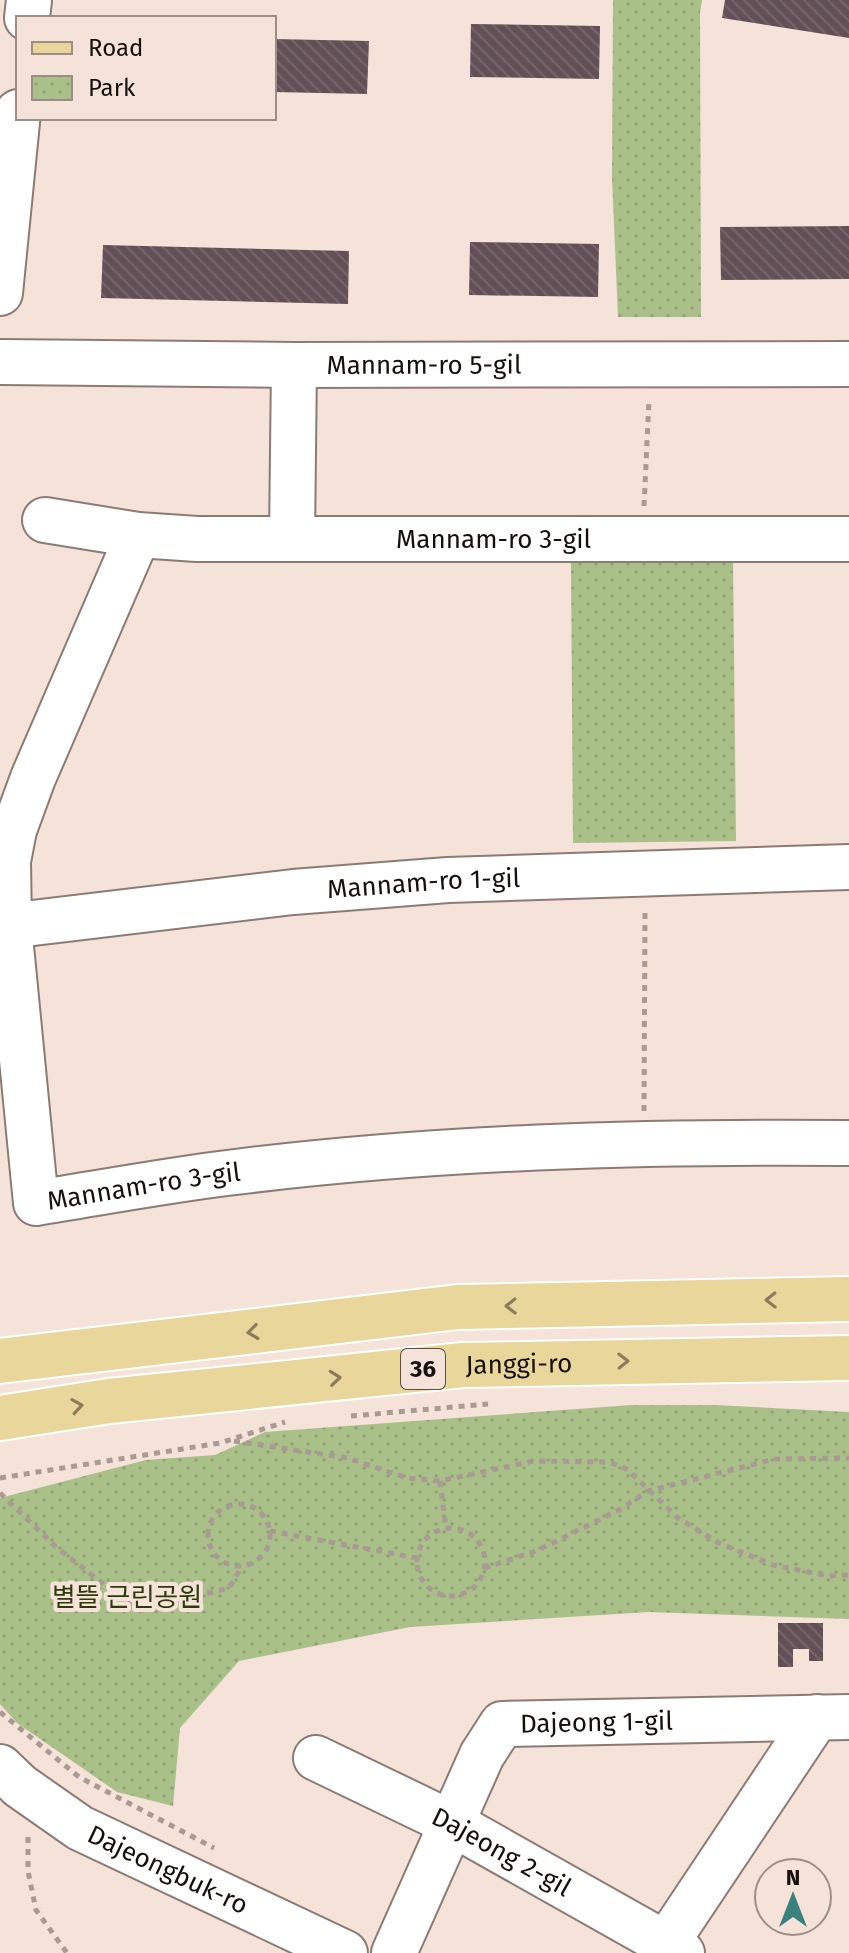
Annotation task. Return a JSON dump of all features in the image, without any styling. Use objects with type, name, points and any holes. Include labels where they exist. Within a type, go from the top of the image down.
[{"type":"main road","name":"36","points":[[0,1361],[458,1307],[849,1299]]},
{"type":"main road","name":"Janggi-ro","points":[[0,1418],[109,1401],[463,1365],[849,1358]]},
{"type":"street","points":[[0,293],[17,120]]},
{"type":"street","name":"Mannam-ro 5-gil","points":[[0,362],[849,364]]},
{"type":"street","points":[[292,538],[294,365]]},
{"type":"street","name":"Mannam-ro 3-gil","points":[[45,520],[138,535],[197,539],[849,539]]},
{"type":"street","name":"Mannam-ro 3-gil","points":[[138,535],[33,778],[14,830],[8,861],[4,927],[36,1203],[226,1173],[381,1157],[644,1144],[849,1143]]},
{"type":"street","name":"Mannam-ro 1-gil","points":[[4,927],[293,892],[448,880],[849,867]]},
{"type":"street","points":[[674,1948],[833,1717]]},
{"type":"street","name":"Dajeong 1-gil","points":[[394,1953],[482,1755],[502,1724],[833,1717]]},
{"type":"street","name":"Dajeong 2-gil","points":[[316,1758],[453,1824],[674,1948]]},
{"type":"street","name":"Dajeongbuk-ro","points":[[0,1767],[20,1786],[80,1828],[345,1953]]},
{"type":"path","points":[[643,539],[651,363]]},
{"type":"path","points":[[644,1144],[645,872]]},
{"type":"path","points":[[344,1417],[500,1403]]},
{"type":"path","points":[[0,1478],[230,1440],[297,1421]]},
{"type":"path","points":[[230,1440],[348,1458],[407,1478],[440,1481],[534,1461],[609,1462],[627,1469],[678,1518],[719,1543],[773,1565],[829,1576],[849,1575]]},
{"type":"path","points":[[484,1568],[536,1551],[619,1510],[648,1491],[775,1459],[849,1458]]},
{"type":"path","points":[[440,1481],[446,1529]]},
{"type":"path","points":[[0,1493],[55,1546],[126,1602],[143,1610],[229,1588],[242,1566]]},
{"type":"path","points":[[230,1505],[251,1506],[267,1521],[270,1531],[267,1550],[252,1564],[242,1566],[232,1566],[215,1556],[207,1537],[213,1517],[230,1505]]},
{"type":"path","points":[[446,1529],[457,1529],[476,1540],[482,1550],[484,1568],[478,1582],[470,1590],[448,1596],[438,1594],[421,1579],[417,1558],[427,1539],[446,1529]]},
{"type":"path","points":[[270,1531],[417,1558]]},
{"type":"path","points":[[0,1712],[79,1777],[227,1855]]},
{"type":"path","points":[[29,1828],[28,1871],[36,1910],[67,1953]]},
{"type":"green space","points":[[613,0],[702,0],[701,317],[618,317],[612,177]]},
{"type":"green space","points":[[733,561],[736,841],[573,843],[571,562]]},
{"type":"green space","name":"별뜰 근린공원","points":[[632,1405],[715,1405],[849,1412],[849,1619],[649,1612],[410,1627],[239,1661],[180,1728],[173,1806],[117,1792],[17,1723],[0,1704],[0,1498],[146,1460],[215,1455],[265,1432]]},
{"type":"building","points":[[725,0],[849,0],[849,38],[722,18]]},
{"type":"building","points":[[471,24],[600,26],[599,79],[470,77]]},
{"type":"building","points":[[276,39],[369,41],[367,94],[276,92]]},
{"type":"building","points":[[849,226],[849,279],[721,280],[720,227]]},
{"type":"building","points":[[470,242],[599,244],[598,297],[469,295]]},
{"type":"building","points":[[103,245],[349,251],[348,304],[101,298]]},
{"type":"building","points":[[778,1623],[823,1623],[823,1661],[809,1661],[809,1649],[793,1649],[793,1667],[778,1667]]}]
